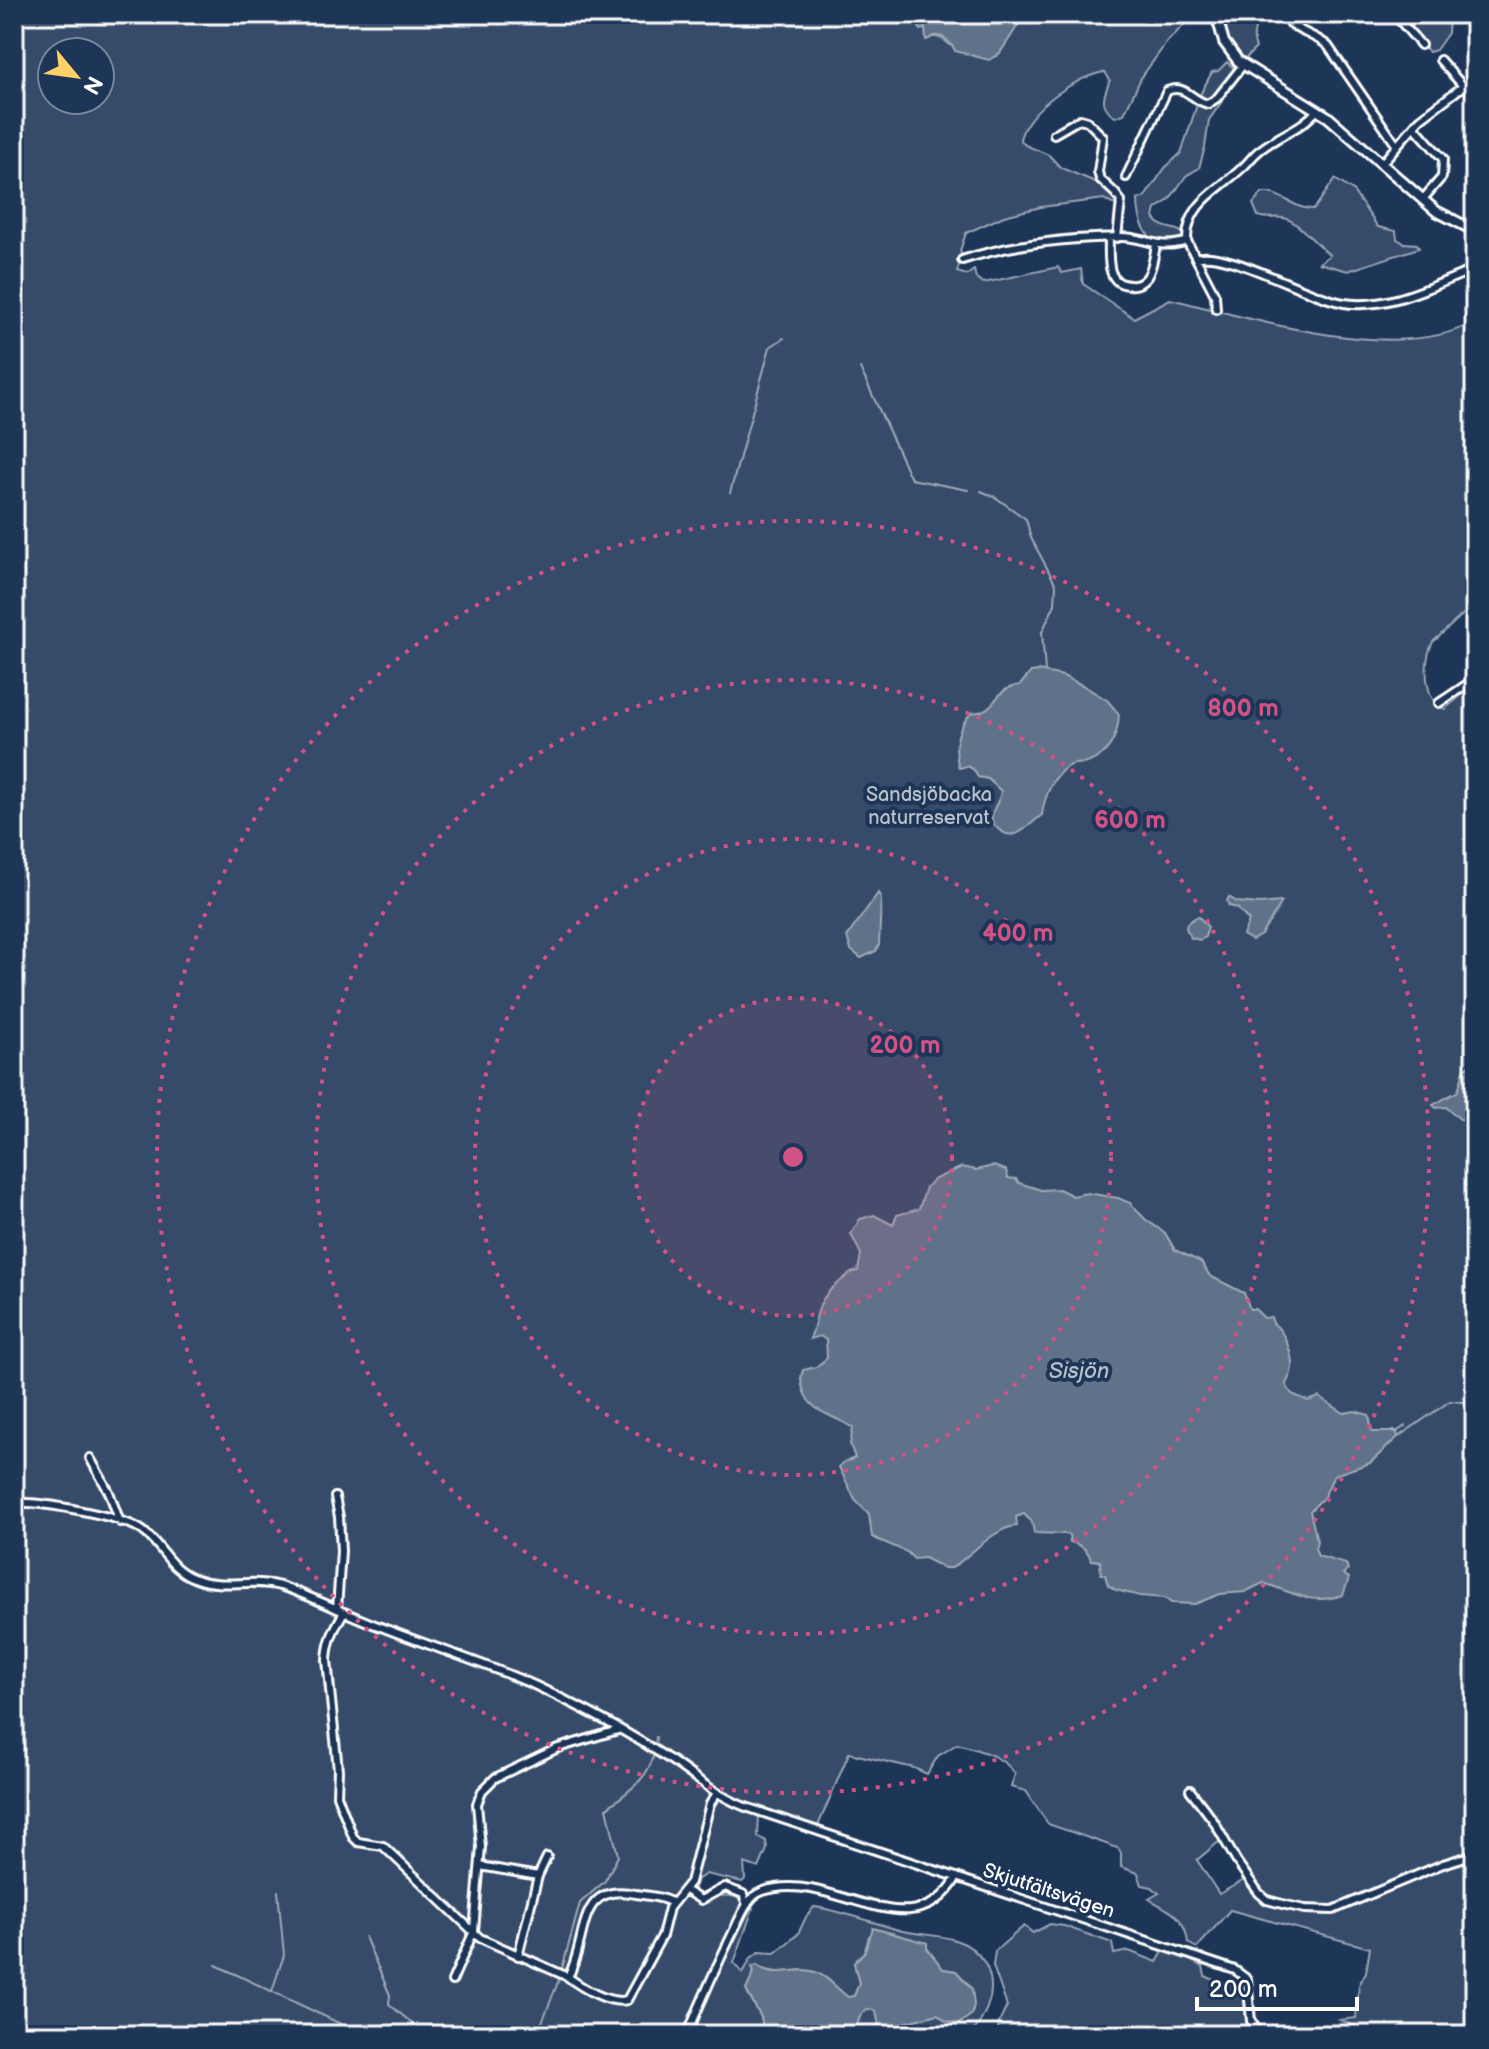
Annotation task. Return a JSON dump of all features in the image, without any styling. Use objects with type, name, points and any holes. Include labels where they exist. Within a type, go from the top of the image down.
[{"type":"street","points":[[1216,14],[1224,42],[1243,65],[1317,110],[1423,199],[1457,224],[1475,231]]},
{"type":"street","points":[[1283,14],[1289,23],[1316,36],[1328,46],[1397,146]]},
{"type":"street","points":[[1394,14],[1421,45]]},
{"type":"street","points":[[1440,60],[1463,86],[1475,93]]},
{"type":"street","points":[[1126,177],[1167,91],[1175,87],[1182,89],[1208,104],[1217,98],[1243,65]]},
{"type":"street","points":[[1382,163],[1429,111],[1475,77]]},
{"type":"street","points":[[1216,309],[1215,295],[1187,241],[1191,220],[1206,197],[1239,172],[1258,151],[1293,130],[1317,110]]},
{"type":"street","points":[[1054,134],[1080,119],[1087,121],[1103,137],[1098,172],[1100,179],[1121,201],[1113,238],[1111,274],[1118,282],[1137,285],[1145,280],[1156,245]]},
{"type":"street","points":[[1414,126],[1443,159],[1442,177],[1423,199]]},
{"type":"street","points":[[962,260],[1016,247],[1070,239],[1134,238],[1156,245],[1187,241]]},
{"type":"street","points":[[1196,258],[1222,259],[1321,297],[1352,303],[1388,301],[1475,269]]},
{"type":"street","points":[[1439,703],[1475,679]]},
{"type":"street","points":[[90,1458],[109,1492],[120,1522]]},
{"type":"street","points":[[335,1497],[341,1551],[340,1611],[327,1660],[338,1770],[337,1795],[344,1819],[358,1842],[383,1846],[480,1938],[619,2002],[627,2000],[637,1976],[662,1936],[672,1903],[685,1890],[698,1857],[710,1804],[717,1793]]},
{"type":"street","points":[[14,1503],[52,1506],[120,1522],[144,1532],[174,1566],[194,1578],[220,1585],[272,1584],[525,1682],[618,1730],[743,1806],[957,1877]]},
{"type":"street","points":[[452,1981],[474,1931],[480,1866],[477,1804],[487,1784],[558,1748],[618,1730]]},
{"type":"street","points":[[1190,1790],[1213,1820],[1247,1878],[1267,1900],[1305,1909],[1333,1910],[1443,1864],[1475,1854]]},
{"type":"street","points":[[518,1956],[538,1876],[547,1857]]},
{"type":"street","points":[[480,1866],[538,1876]]},
{"type":"street","name":"Skjutfältsvägen","points":[[747,1905],[763,1891],[799,1886],[883,1908],[915,1912],[932,1904],[957,1877],[1241,1973],[1248,1984],[1251,2021],[1260,2035]]},
{"type":"street","points":[[685,1890],[701,1900],[725,1887],[743,1894],[747,1905],[717,1964],[687,2035]]},
{"type":"street","points":[[568,1977],[590,1909],[605,1893],[620,1890],[672,1903]]},
{"type":"green space","name":"Sandsjöbacka naturreservat","points":[[14,14],[492,14],[500,25],[497,14],[647,14],[668,24],[684,20],[691,14],[920,14],[927,36],[944,40],[964,53],[985,57],[997,56],[1024,14],[1183,14],[1185,24],[1167,42],[1141,78],[1124,114],[1115,117],[1105,104],[1104,96],[1110,80],[1105,72],[1081,80],[1055,96],[1033,116],[1020,139],[1025,145],[1049,155],[1061,168],[1093,181],[1118,199],[1118,204],[1104,199],[1041,207],[1004,216],[966,233],[957,272],[967,275],[974,270],[976,278],[984,283],[1058,267],[1062,273],[1081,269],[1083,284],[1134,318],[1170,299],[1282,326],[1367,339],[1407,339],[1444,334],[1475,321],[1475,603],[1433,642],[1427,679],[1432,698],[1445,709],[1475,684],[1475,2035],[1375,2035],[1340,2020],[1356,2018],[1359,1985],[1366,1972],[1370,1948],[1230,1910],[1197,1948],[1188,1943],[1180,1920],[1149,1899],[1159,1893],[1152,1887],[1142,1885],[1138,1873],[1121,1867],[1118,1848],[1048,1824],[1026,1791],[1011,1787],[1015,1774],[1004,1762],[957,1744],[938,1756],[927,1774],[914,1768],[849,1753],[815,1833],[759,1813],[758,1837],[766,1841],[767,1849],[759,1868],[744,1863],[745,1879],[742,1882],[706,1874],[697,1880],[692,1894],[705,1903],[718,1896],[730,1896],[753,1908],[734,1963],[743,1973],[751,1958],[759,1952],[775,1953],[798,1934],[814,1907],[964,1944],[979,1955],[990,1979],[990,1998],[976,2028],[969,2035],[861,2035],[857,2029],[859,2020],[869,2009],[876,2011],[880,2031],[890,2033],[906,2022],[938,2014],[946,2021],[959,2024],[973,2011],[969,1985],[956,1971],[943,1969],[927,1948],[927,1943],[883,1931],[869,1936],[865,1951],[854,1963],[859,1983],[854,1996],[848,1998],[815,1972],[754,1971],[747,1993],[761,2017],[765,2035],[14,2035]],"holes":[[[1220,1841],[1244,1880],[1219,1894],[1197,1860]]]},
{"type":"green space","points":[[1220,14],[1276,14],[1260,17],[1255,28],[1256,48],[1246,58],[1240,59],[1226,38]]},
{"type":"green space","points":[[1396,14],[1449,14],[1448,33],[1436,50],[1429,52],[1416,35],[1410,20]]},
{"type":"green space","points":[[1227,62],[1237,71],[1227,82],[1223,100],[1209,120],[1199,168],[1186,176],[1169,200],[1156,209],[1154,217],[1164,227],[1184,234],[1183,239],[1161,243],[1145,229],[1139,214],[1138,199],[1144,198],[1165,168],[1181,153],[1201,93],[1212,72],[1218,71]]},
{"type":"green space","points":[[1335,179],[1353,191],[1378,227],[1396,231],[1397,239],[1417,244],[1419,248],[1348,271],[1319,263],[1330,255],[1289,220],[1258,216],[1253,204],[1262,193],[1269,193],[1300,207],[1314,209]]},
{"type":"green space","points":[[1050,1924],[1112,1943],[1114,1954],[1129,1951],[1157,1962],[1166,1947],[1203,1967],[1205,1976],[1221,1983],[1239,1984],[1246,1989],[1248,2025],[1256,2035],[997,2035],[1007,2006],[993,1966],[995,1951],[1024,1926],[1033,1933]]},
{"type":"water","points":[[920,14],[1024,16],[1000,53],[989,60],[955,51],[941,37],[926,40],[925,28],[921,30],[917,24]]},
{"type":"water","points":[[1031,672],[1063,676],[1107,700],[1119,714],[1118,722],[1107,750],[1095,760],[1074,764],[1061,772],[1048,792],[1042,815],[1021,832],[1010,835],[992,822],[1001,791],[988,779],[978,777],[973,769],[967,766],[959,768],[957,739],[971,713],[986,709],[1004,691],[1020,685]]},
{"type":"water","points":[[878,893],[881,898],[879,945],[876,951],[861,958],[851,950],[847,937]]},
{"type":"water","points":[[1229,897],[1237,902],[1282,902],[1261,935],[1252,940],[1243,935],[1249,921],[1237,908],[1229,906]]},
{"type":"water","points":[[1198,916],[1208,927],[1205,937],[1200,940],[1191,938],[1186,928],[1187,923]]},
{"type":"water","points":[[1475,1059],[1475,1121],[1460,1119],[1446,1107],[1436,1108],[1433,1105],[1458,1091],[1464,1070]]},
{"type":"water","name":"Sisjön","points":[[993,1166],[1006,1170],[1008,1178],[1041,1190],[1059,1189],[1073,1196],[1087,1193],[1130,1203],[1165,1233],[1175,1250],[1201,1262],[1210,1276],[1244,1293],[1250,1309],[1255,1309],[1264,1318],[1271,1317],[1290,1353],[1292,1367],[1286,1385],[1292,1394],[1308,1401],[1319,1397],[1344,1413],[1355,1411],[1369,1415],[1372,1432],[1397,1432],[1398,1437],[1370,1463],[1334,1475],[1324,1497],[1310,1511],[1318,1556],[1346,1564],[1348,1569],[1343,1574],[1349,1578],[1343,1595],[1311,1598],[1263,1583],[1245,1592],[1220,1594],[1195,1604],[1171,1603],[1165,1598],[1116,1590],[1108,1585],[1105,1575],[1101,1574],[1100,1561],[1091,1560],[1083,1548],[1070,1542],[1069,1535],[1034,1533],[1032,1522],[1024,1514],[1016,1517],[1017,1526],[992,1536],[952,1568],[944,1568],[924,1558],[914,1559],[907,1552],[872,1537],[869,1514],[855,1500],[839,1467],[855,1458],[850,1444],[853,1428],[817,1409],[807,1398],[802,1384],[803,1370],[816,1367],[827,1358],[826,1340],[820,1336],[810,1339],[819,1307],[833,1287],[858,1271],[861,1254],[851,1234],[860,1219],[874,1215],[893,1225],[897,1215],[919,1209],[926,1187],[935,1179],[962,1167],[976,1170]]},
{"type":"water","points":[[873,1928],[927,1943],[927,1948],[943,1969],[956,1971],[972,1989],[974,2005],[971,2015],[959,2024],[946,2021],[938,2014],[906,2022],[884,2034],[880,2031],[876,2011],[869,2009],[859,2020],[857,2029],[861,2035],[765,2035],[761,2017],[746,1990],[754,1972],[752,1967],[757,1965],[777,1972],[812,1971],[848,1997],[854,1996],[859,1983],[854,1963],[865,1951]]},
{"type":"waterway","points":[[730,493],[770,347],[784,338]]},
{"type":"waterway","points":[[860,368],[911,479],[968,490]]},
{"type":"waterway","points":[[981,491],[1026,519],[1031,538],[1056,585],[1055,604],[1042,632],[1045,671]]},
{"type":"waterway","points":[[1398,1437],[1450,1401],[1475,1403]]},
{"type":"waterway","points":[[1392,1431],[1405,1426]]},
{"type":"waterway","points":[[655,1747],[656,1737]]},
{"type":"waterway","points":[[562,1969],[580,1903],[605,1881],[618,1856],[607,1808],[642,1778],[654,1754]]},
{"type":"waterway","points":[[272,1991],[284,1955],[278,1891]]},
{"type":"waterway","points":[[365,1937],[390,1995],[389,2004],[426,2035]]},
{"type":"waterway","points":[[216,1965],[364,2035]]},
{"type":"waterway","points":[[537,2035],[560,1977]]}]
